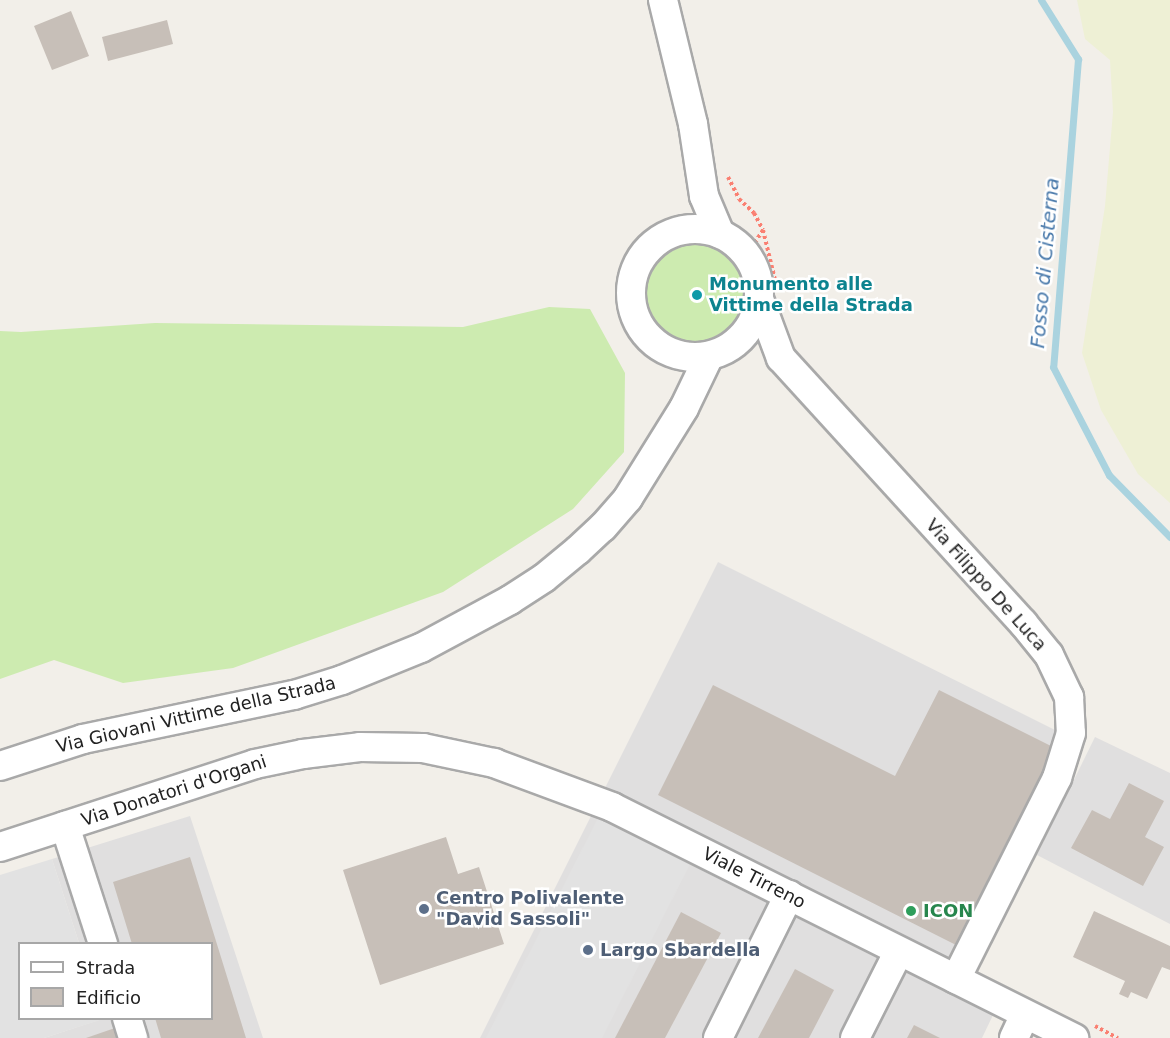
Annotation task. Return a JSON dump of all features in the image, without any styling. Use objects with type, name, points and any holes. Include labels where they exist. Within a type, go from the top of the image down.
[{"type":"street","points":[[663,0],[693,124],[704,196],[720,234]]},
{"type":"street","points":[[681,231],[704,196]]},
{"type":"street","points":[[768,292],[744,335],[710,356],[690,357],[670,352],[653,342],[640,326],[633,308],[632,288],[636,268],[647,251],[663,238],[681,231],[701,230],[720,234],[737,245],[750,260],[758,279],[768,292],[781,358]]},
{"type":"street","points":[[735,342],[781,358]]},
{"type":"street","points":[[670,352],[684,408]]},
{"type":"street","name":"Via Giovani Vittime della Strada","points":[[0,765],[83,739],[228,710],[333,683],[421,648],[482,616],[544,578],[603,527],[628,498],[684,408],[710,356]]},
{"type":"street","name":"Via Filippo De Luca","points":[[781,358],[1023,623],[1048,655],[1069,697],[1071,733],[1057,778],[956,979]]},
{"type":"street","name":"Via Donatori d'Organi","points":[[0,847],[223,773],[271,760],[360,747],[423,748]]},
{"type":"street","name":"Viale Tirreno","points":[[423,748],[494,763],[591,798],[956,979],[1020,1026],[1081,1030]]},
{"type":"street","points":[[65,826],[101,942]]},
{"type":"street","points":[[718,1038],[789,895]]},
{"type":"street","points":[[855,1038],[899,951]]},
{"type":"street","points":[[128,1020],[133,1038]]},
{"type":"path","points":[[764,230],[768,292]]},
{"type":"path","points":[[1081,1030],[1118,1038]]},
{"type":"shaded area","points":[[718,562],[1055,730],[1049,755],[949,957],[1005,990],[982,1038],[480,1038]]},
{"type":"shaded area","points":[[1095,737],[1170,773],[1170,924],[1037,855]]},
{"type":"shaded area","points":[[190,816],[263,1038],[44,1038],[99,1020],[213,1020],[213,942],[79,942],[52,859]]},
{"type":"shaded area","name":"Largo Sbardella","points":[[599,816],[691,862],[602,1038],[486,1038]]},
{"type":"shaded area","points":[[52,859],[79,942],[18,942],[18,1020],[100,1020],[44,1038],[0,1038],[0,875]]},
{"type":"green space","points":[[1077,0],[1170,0],[1170,503],[1138,474],[1101,410],[1082,353],[1105,206],[1113,112],[1110,60],[1085,39]]},
{"type":"green space","points":[[697,244],[726,252],[740,266],[748,295],[740,324],[726,338],[697,346],[668,338],[654,324],[646,295],[654,266],[668,252]]},
{"type":"green space","points":[[549,307],[590,309],[625,373],[624,452],[573,509],[443,592],[233,668],[123,683],[54,660],[0,679],[0,331],[21,332],[155,323],[463,327]]},
{"type":"building","points":[[71,11],[89,56],[52,70],[34,26]]},
{"type":"building","points":[[167,20],[173,44],[108,61],[102,37]]},
{"type":"building","points":[[713,685],[895,776],[939,690],[1057,749],[958,946],[658,795]]},
{"type":"building","points":[[1129,783],[1164,801],[1145,837],[1164,847],[1143,886],[1071,848],[1092,810],[1110,819]]},
{"type":"building","name":"Centro Polivalente \"David Sassoli\"","points":[[446,837],[458,874],[479,867],[504,944],[380,985],[343,870]]},
{"type":"building","points":[[190,857],[246,1038],[161,1038],[156,1020],[213,1020],[213,942],[131,942],[113,882]]},
{"type":"building","points":[[1094,911],[1170,946],[1170,970],[1162,967],[1147,999],[1131,992],[1128,998],[1119,994],[1125,981],[1073,957]]},
{"type":"building","points":[[681,912],[721,933],[665,1038],[615,1038]]},
{"type":"building","points":[[795,969],[834,990],[809,1038],[758,1038]]},
{"type":"building","points":[[914,1025],[940,1038],[907,1038]]},
{"type":"building","points":[[115,1028],[118,1038],[86,1038]]},
{"type":"waterway","name":"Fosso di Cisterna","points":[[1041,0],[1078,59],[1053,367],[1109,475],[1170,537]]},
{"type":"place","name":"Monumento alle Vittime della Strada","points":[[697,295]]},
{"type":"place","name":"Centro Polivalente \"David Sassoli\"","points":[[424,909]]},
{"type":"place","name":"ICON","points":[[911,911]]},
{"type":"place","name":"Largo Sbardella","points":[[588,950]]}]
